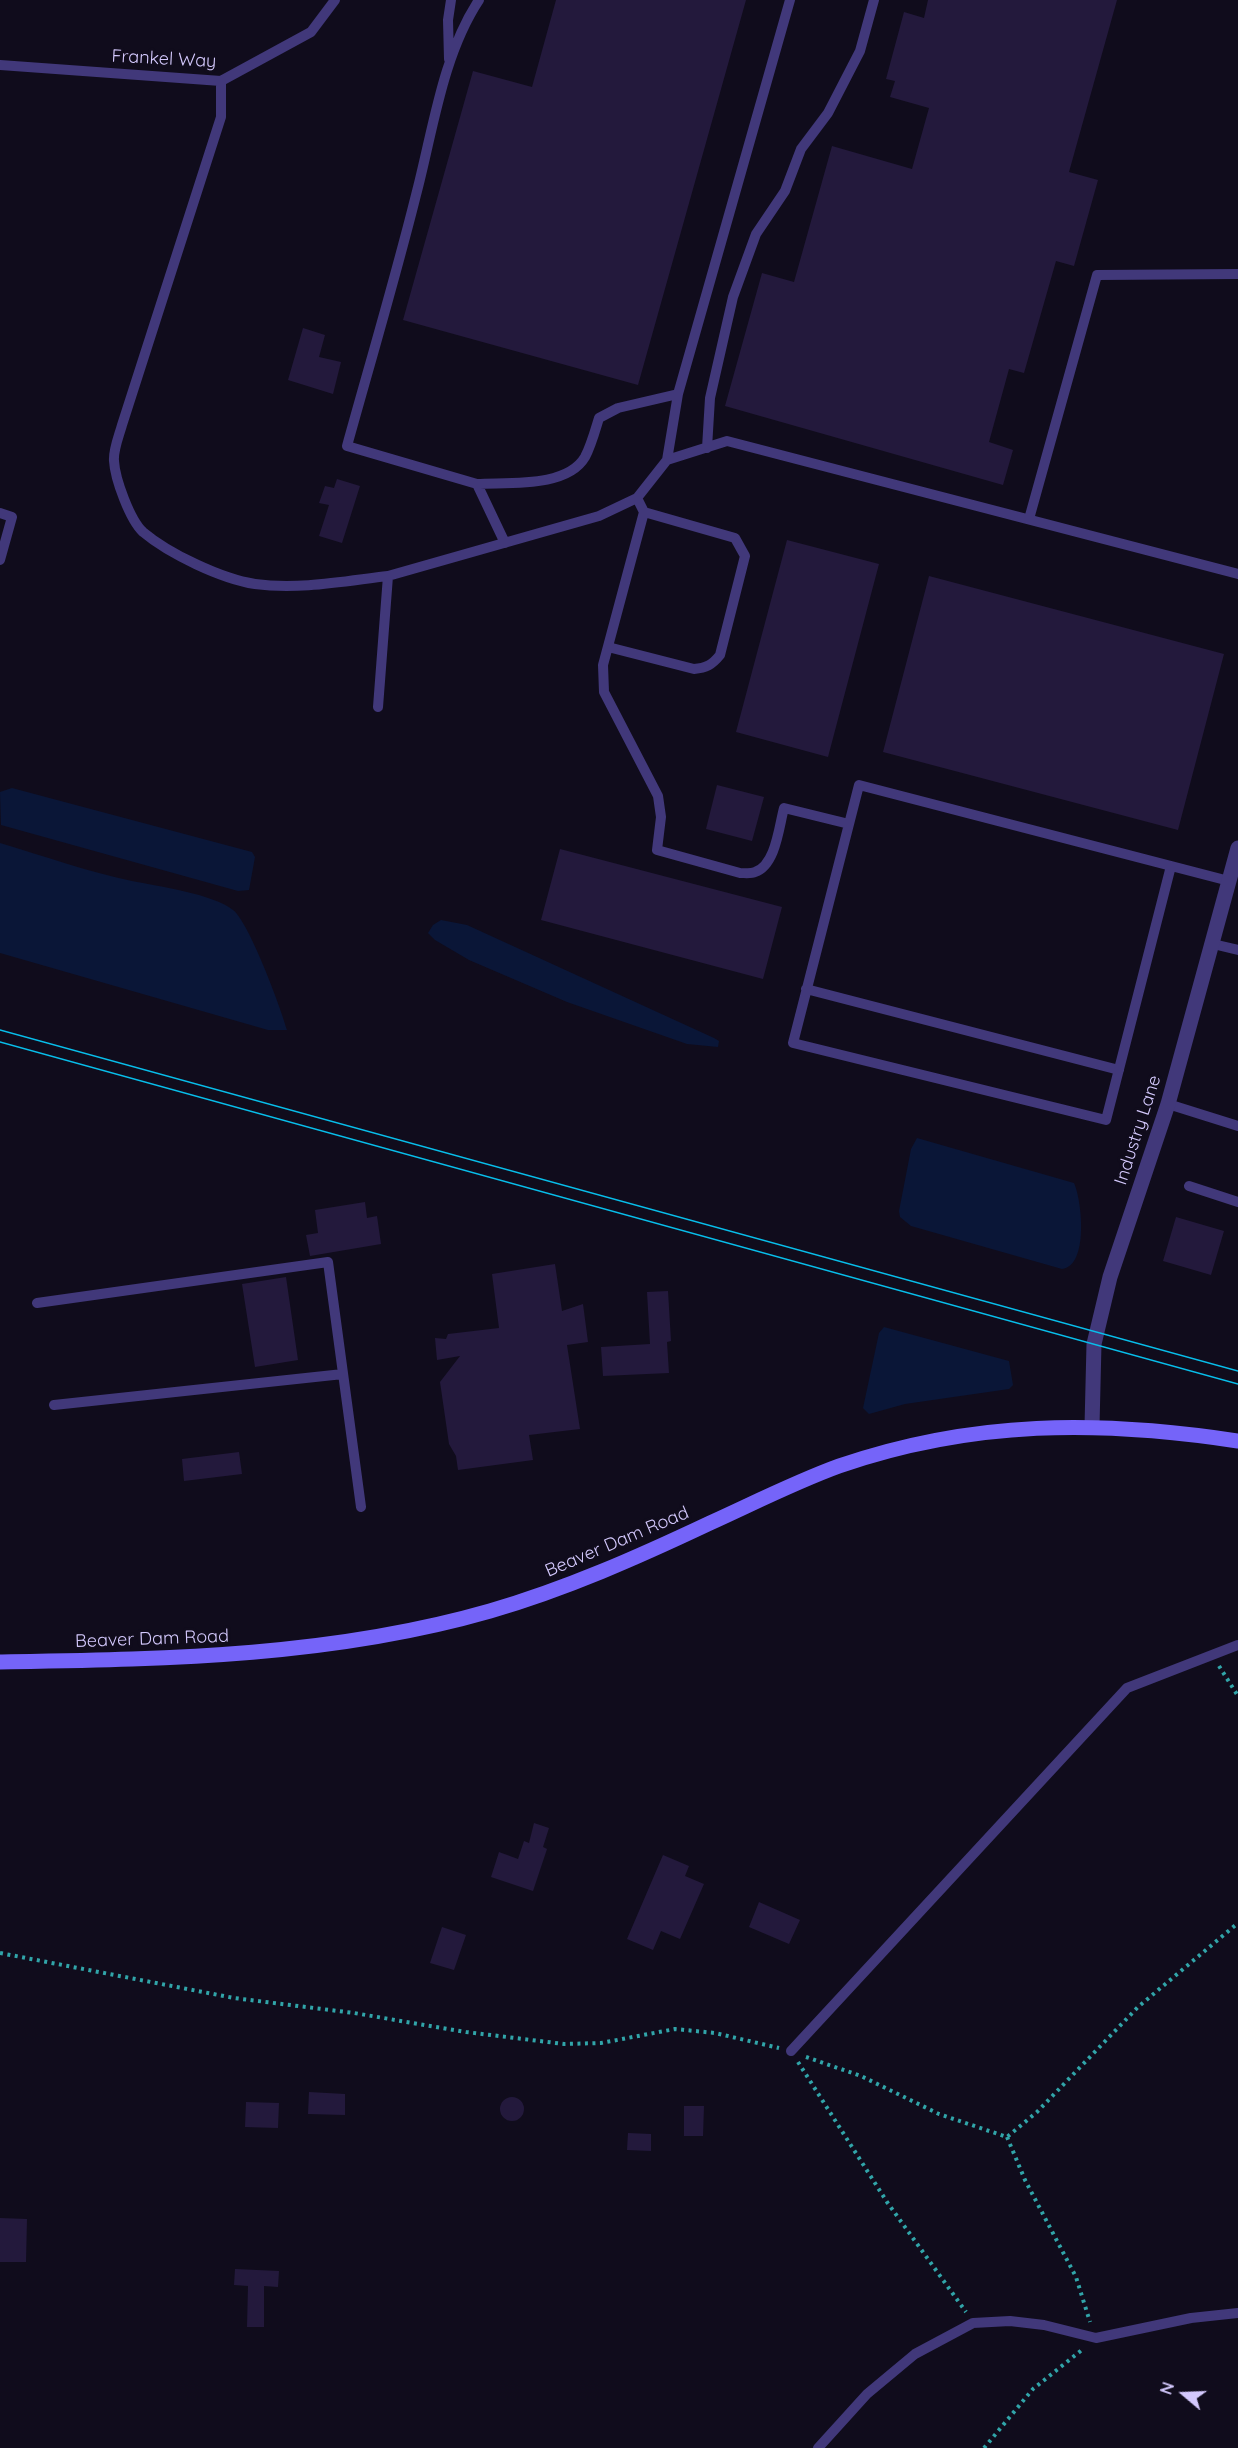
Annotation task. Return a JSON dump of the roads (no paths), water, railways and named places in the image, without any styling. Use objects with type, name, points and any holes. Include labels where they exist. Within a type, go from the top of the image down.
[{"type":"main road","name":"Beaver Dam Road","points":[[0,1662],[232,1656],[320,1646],[425,1627],[488,1611],[580,1581],[839,1466],[945,1439],[1034,1428],[1092,1426],[1147,1429],[1238,1441]]},
{"type":"street","name":"Industry Lane","points":[[1092,1426],[1092,1366],[1102,1308],[1110,1277],[1168,1104],[1238,848]]},
{"type":"lane","name":"Frankel Way","points":[[0,64],[221,81],[311,32],[335,0]]},
{"type":"lane","points":[[449,68],[448,20],[451,0]]},
{"type":"lane","points":[[479,0],[466,20],[449,68],[405,240],[347,446],[477,484],[560,478],[575,470],[585,457],[599,418],[618,408],[678,394]]},
{"type":"lane","points":[[221,81],[221,117],[122,425],[114,460],[122,494],[142,531],[214,572],[254,584],[288,586],[388,576],[599,516],[638,498],[667,460],[678,394],[790,0]]},
{"type":"lane","points":[[706,448],[710,398],[733,297],[756,234],[785,191],[801,149],[828,113],[860,51],[874,0]]},
{"type":"lane","points":[[1029,519],[1097,275],[1238,274]]},
{"type":"lane","points":[[667,460],[728,441],[1238,574]]},
{"type":"lane","points":[[477,484],[505,543]]},
{"type":"lane","points":[[638,498],[644,512],[603,665],[604,692],[658,796],[661,817],[657,849],[740,873],[755,872],[764,866],[772,852],[784,808],[849,824]]},
{"type":"lane","points":[[608,647],[694,669],[712,664],[720,655],[745,556],[742,547],[735,538],[644,512]]},
{"type":"lane","points":[[0,513],[12,517],[0,560]]},
{"type":"lane","points":[[378,707],[388,576]]},
{"type":"lane","points":[[1171,866],[1106,1120],[793,1043],[859,785],[1229,881]]},
{"type":"lane","points":[[1213,944],[1238,950]]},
{"type":"lane","points":[[807,989],[1119,1070]]},
{"type":"lane","points":[[1168,1104],[1238,1126]]},
{"type":"lane","points":[[1189,1186],[1238,1202]]},
{"type":"lane","points":[[37,1304],[328,1262],[361,1507]]},
{"type":"lane","points":[[54,1405],[343,1374]]},
{"type":"lane","points":[[791,2051],[1127,1688],[1238,1645]]},
{"type":"lane","points":[[818,2448],[867,2394],[915,2354],[973,2322],[1010,2321],[1044,2325],[1096,2338],[1191,2318],[1238,2313]]},
{"type":"water","points":[[12,788],[252,852],[255,857],[249,890],[238,891],[1,825],[0,792]]},
{"type":"water","points":[[0,843],[99,873],[199,895],[224,904],[240,918],[256,947],[287,1030],[268,1030],[0,953]]},
{"type":"water","points":[[441,920],[467,925],[714,1038],[719,1041],[718,1047],[687,1044],[567,1002],[469,960],[435,940],[428,933],[433,925]]},
{"type":"water","points":[[917,1138],[1074,1183],[1079,1203],[1081,1231],[1080,1245],[1071,1265],[1062,1269],[911,1226],[900,1217],[899,1211],[911,1149]]},
{"type":"water","points":[[884,1327],[1009,1361],[1013,1385],[1009,1389],[905,1404],[869,1414],[863,1408],[879,1333]]},
{"type":"tram line","points":[[0,1030],[1238,1371]]},
{"type":"tram line","points":[[0,1042],[1238,1384]]}]
